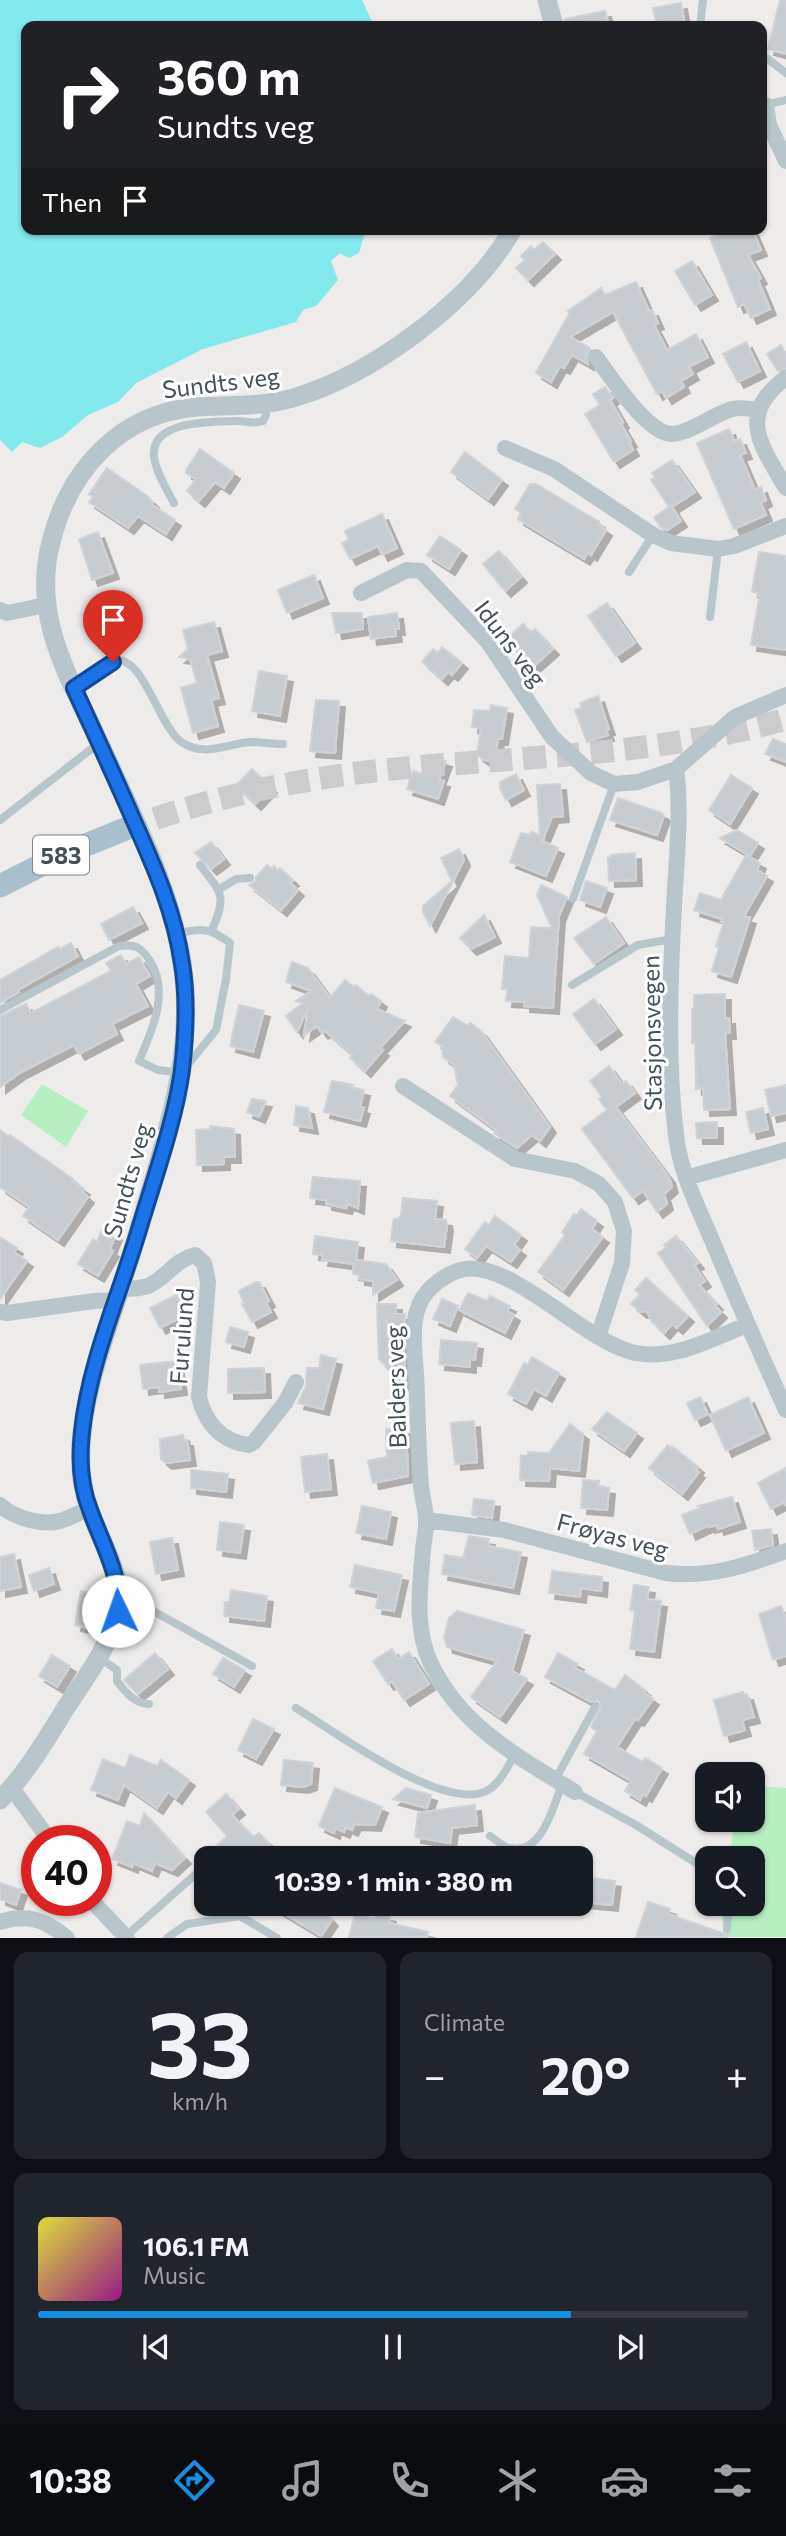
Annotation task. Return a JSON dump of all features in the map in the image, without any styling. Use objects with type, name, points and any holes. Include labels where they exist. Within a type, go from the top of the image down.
[{"type":"main road","name":"583","points":[[0,886],[61,855],[123,830]]},
{"type":"street","points":[[547,0],[553,21]]},
{"type":"street","points":[[767,118],[786,161]]},
{"type":"street","name":"Sundts veg","points":[[40,1825],[6,1794],[99,1657],[114,1622],[119,1592],[111,1562],[89,1509],[79,1460],[82,1429],[95,1366],[170,1121],[181,1073],[186,998],[177,934],[157,871],[51,633],[44,585],[52,537],[62,510],[86,467],[105,446],[147,418],[172,410],[291,399],[361,369],[407,340],[445,309],[477,276],[508,235]]},
{"type":"street","points":[[596,357],[648,421],[662,432],[674,434],[731,408],[757,410]]},
{"type":"street","points":[[786,378],[757,410],[759,436],[764,452],[786,488]]},
{"type":"street","points":[[505,448],[554,469],[653,535],[671,543],[718,549],[734,546],[786,526]]},
{"type":"street","name":"Iduns veg","points":[[361,593],[407,570],[421,571],[488,642],[552,737],[591,773],[614,784]]},
{"type":"street","points":[[0,610],[7,613],[46,605]]},
{"type":"street","points":[[614,784],[638,782],[676,769],[736,717],[786,695]]},
{"type":"street","name":"Stasjonsvegen","points":[[676,769],[678,785],[672,939],[671,1077],[676,1138],[686,1178],[747,1325],[786,1410]]},
{"type":"street","points":[[403,1086],[514,1159],[575,1171],[598,1184],[615,1202],[624,1231],[622,1263],[598,1338]]},
{"type":"street","points":[[686,1178],[786,1150]]},
{"type":"street","name":"Furulund","points":[[119,1294],[149,1285],[183,1258],[195,1255],[204,1263],[208,1282],[200,1397],[202,1412],[218,1432],[233,1443],[249,1445],[254,1442],[285,1403],[296,1382]]},
{"type":"street","name":"Balders veg","points":[[564,1785],[514,1756],[456,1706],[430,1662],[419,1619],[426,1520],[421,1485],[415,1315],[419,1302],[431,1286],[457,1271],[476,1268],[508,1279],[598,1338],[637,1353],[658,1354],[682,1350],[747,1325]]},
{"type":"street","points":[[0,1312],[94,1301],[119,1294]]},
{"type":"street","points":[[0,1506],[10,1514],[60,1522],[89,1509]]},
{"type":"street","name":"Frøyas veg","points":[[426,1520],[505,1530],[666,1573],[692,1576],[727,1570],[786,1551]]},
{"type":"street","points":[[107,1916],[127,1937]]},
{"type":"street","points":[[0,1922],[24,1917],[36,1918],[50,1924],[67,1937]]},
{"type":"lane","points":[[701,21],[703,0]]},
{"type":"lane","points":[[767,59],[786,73]]},
{"type":"lane","points":[[767,113],[786,100]]},
{"type":"lane","points":[[174,503],[154,458],[155,445],[162,435],[178,426],[206,422],[241,421],[256,424],[266,415],[265,403]]},
{"type":"lane","points":[[629,572],[653,535]]},
{"type":"lane","points":[[710,617],[718,549]]},
{"type":"lane","points":[[74,688],[113,662],[123,660],[132,665],[140,675],[172,735],[184,744],[200,750],[222,749],[249,742],[283,744]]},
{"type":"lane","points":[[0,820],[90,750]]},
{"type":"lane","points":[[573,899],[614,784]]},
{"type":"lane","points":[[177,934],[212,930],[222,907],[218,890],[200,865]]},
{"type":"lane","points":[[218,890],[236,879],[250,878]]},
{"type":"lane","name":"Sundts veg","points":[[181,1073],[216,1030],[230,943],[212,930]]},
{"type":"lane","points":[[572,985],[638,945],[672,939]]},
{"type":"lane","points":[[0,1010],[119,946],[134,944],[143,949],[155,968],[160,994],[155,1021],[139,1061],[158,1070],[181,1073]]},
{"type":"lane","points":[[119,1592],[252,1666]]},
{"type":"lane","points":[[99,1657],[117,1670],[117,1681],[126,1693],[139,1703],[149,1704]]},
{"type":"lane","points":[[490,1836],[511,1848],[523,1848],[532,1844],[539,1836],[564,1785],[595,1707]]},
{"type":"lane","points":[[296,1708],[395,1770],[440,1789],[465,1796],[484,1792],[498,1783],[514,1756]]},
{"type":"lane","name":"Balders veg","points":[[564,1785],[636,1825],[695,1862]]},
{"type":"lane","points":[[127,1937],[194,1876]]},
{"type":"lane","points":[[167,1937],[187,1924],[240,1916],[277,1937]]},
{"type":"lane","points":[[727,1929],[728,1916]]},
{"type":"green space","points":[[42,1084],[88,1111],[66,1147],[21,1115]]},
{"type":"green space","points":[[765,1787],[786,1788],[786,1937],[726,1937],[721,1916],[765,1916],[765,1846],[731,1846],[733,1832],[765,1832]]},
{"type":"water","points":[[0,0],[362,0],[372,21],[21,21],[21,235],[364,235],[359,253],[349,258],[340,253],[331,261],[338,280],[316,306],[303,310],[296,322],[203,349],[136,383],[118,402],[88,415],[62,437],[40,448],[22,442],[12,452],[0,440]]},
{"type":"building","points":[[780,0],[786,0],[786,54],[768,49]]},
{"type":"building","points":[[681,3],[684,21],[656,21],[653,8]]},
{"type":"building","points":[[605,11],[608,21],[565,21]]},
{"type":"building","points":[[717,235],[755,235],[761,250],[748,255],[761,278],[758,280],[770,309],[751,318],[744,304],[738,307],[710,238]]},
{"type":"building","points":[[543,242],[555,254],[528,280],[516,268],[525,260],[521,256],[531,246],[534,250]]},
{"type":"building","points":[[692,261],[712,295],[695,305],[675,271]]},
{"type":"building","points":[[636,282],[649,311],[652,310],[658,323],[654,325],[667,350],[696,334],[708,357],[689,367],[693,374],[681,381],[684,387],[666,398],[662,391],[657,394],[613,312],[570,337],[590,348],[586,357],[588,364],[572,355],[564,368],[560,366],[551,382],[536,373],[569,314],[568,311],[601,288],[605,295]]},
{"type":"building","points":[[746,342],[760,371],[738,382],[723,354]]},
{"type":"building","points":[[781,345],[786,354],[786,368],[778,371],[767,354]]},
{"type":"building","points":[[605,387],[613,398],[610,400],[623,422],[621,424],[633,450],[614,462],[585,414],[600,405],[593,394]]},
{"type":"building","points":[[729,429],[734,441],[740,439],[746,453],[740,455],[755,490],[761,487],[766,500],[761,503],[766,515],[734,529],[697,443]]},
{"type":"building","points":[[200,449],[234,473],[224,488],[215,482],[199,501],[187,491],[196,479],[186,473],[186,470]]},
{"type":"building","points":[[465,452],[502,480],[488,499],[451,472]]},
{"type":"building","points":[[672,460],[695,492],[672,507],[681,521],[667,530],[660,527],[654,517],[669,507],[651,480],[655,478],[652,473]]},
{"type":"building","points":[[107,468],[175,520],[166,534],[138,516],[128,528],[89,502],[93,497],[89,494]]},
{"type":"building","points":[[530,484],[536,484],[599,522],[606,530],[591,555],[588,553],[584,559],[518,519],[521,513],[515,509]]},
{"type":"building","points":[[382,514],[397,548],[382,555],[378,546],[350,559],[342,543],[349,540],[345,531]]},
{"type":"building","points":[[98,532],[113,573],[92,580],[79,539]]},
{"type":"building","points":[[440,536],[461,550],[449,569],[427,555]]},
{"type":"building","points":[[499,551],[521,577],[505,591],[483,564]]},
{"type":"building","points":[[759,552],[786,556],[786,650],[751,645],[760,593],[752,592]]},
{"type":"building","points":[[314,575],[323,598],[287,613],[278,590]]},
{"type":"building","points":[[607,603],[635,643],[616,656],[588,616]]},
{"type":"building","points":[[332,613],[362,613],[363,629],[336,633]]},
{"type":"building","points":[[397,613],[399,629],[395,629],[396,636],[371,639],[368,617]]},
{"type":"building","points":[[214,622],[222,651],[207,655],[219,698],[211,700],[218,726],[193,733],[181,688],[197,683],[190,659],[179,657],[188,649],[183,630]]},
{"type":"building","points":[[523,624],[531,633],[535,629],[553,649],[533,667],[505,640]]},
{"type":"building","points":[[442,647],[462,663],[452,675],[448,672],[442,679],[422,662],[433,649],[438,653]]},
{"type":"building","points":[[259,671],[287,676],[280,716],[252,711]]},
{"type":"building","points":[[598,696],[609,729],[606,730],[608,735],[587,742],[575,710],[582,708],[580,703]]},
{"type":"building","points":[[316,700],[339,701],[335,753],[310,751]]},
{"type":"building","points":[[491,705],[507,708],[502,739],[498,739],[494,761],[484,760],[477,755],[481,728],[472,727],[474,710],[490,711]]},
{"type":"building","points":[[773,739],[786,744],[786,762],[765,754]]},
{"type":"building","points":[[428,755],[446,761],[439,780],[444,781],[438,799],[407,789],[413,771],[422,774]]},
{"type":"building","points":[[252,769],[271,787],[255,804],[236,786]]},
{"type":"building","points":[[516,774],[524,790],[506,800],[500,782]]},
{"type":"building","points":[[731,775],[752,788],[730,824],[709,810]]},
{"type":"building","points":[[560,784],[563,816],[552,817],[542,841],[558,848],[546,876],[510,862],[521,833],[540,835],[537,785]]},
{"type":"building","points":[[618,798],[662,813],[664,816],[657,835],[610,820]]},
{"type":"building","points":[[737,830],[758,843],[750,856],[720,838]]},
{"type":"building","points":[[211,842],[224,859],[211,869],[195,853]]},
{"type":"building","points":[[459,849],[464,860],[430,926],[423,906],[452,881],[441,858]]},
{"type":"building","points":[[635,853],[636,880],[609,881],[608,858],[611,858],[611,855]]},
{"type":"building","points":[[746,855],[760,863],[757,870],[767,876],[744,916],[750,918],[731,977],[712,971],[724,922],[694,910],[700,893],[721,900]]},
{"type":"building","points":[[267,865],[272,869],[274,866],[278,871],[280,868],[293,880],[290,883],[298,890],[281,910],[249,885],[256,881],[256,877]]},
{"type":"building","points":[[586,881],[607,888],[600,907],[580,900]]},
{"type":"building","points":[[541,885],[567,897],[559,916],[553,1008],[524,1006],[524,1002],[506,1001],[507,989],[502,989],[505,956],[529,958],[531,927],[552,928],[537,895]]},
{"type":"building","points":[[133,907],[142,923],[109,940],[101,924]]},
{"type":"building","points":[[484,915],[495,937],[471,949],[460,938]]},
{"type":"building","points":[[606,917],[624,943],[594,964],[574,938]]},
{"type":"building","points":[[71,943],[78,956],[0,1003],[0,980],[58,947],[60,949]]},
{"type":"building","points":[[121,955],[126,964],[139,957],[150,976],[136,984],[148,1006],[112,1024],[117,1034],[79,1054],[74,1045],[21,1072],[0,1087],[0,1016],[26,1004],[31,1013],[111,971],[106,963]]},
{"type":"building","points":[[292,962],[308,968],[330,998],[345,980],[381,1001],[377,1009],[405,1021],[380,1048],[383,1050],[365,1071],[350,1058],[353,1055],[325,1031],[322,1033],[317,1026],[304,1035],[308,1008],[297,1032],[286,1016],[303,1003],[296,1001],[311,991],[286,982]]},
{"type":"building","points":[[725,994],[725,1018],[729,1018],[730,1033],[725,1033],[730,1109],[704,1110],[703,1088],[696,1089],[695,1043],[692,1043],[694,995]]},
{"type":"building","points":[[594,999],[616,1029],[595,1044],[573,1014]]},
{"type":"building","points":[[239,1005],[264,1011],[253,1052],[230,1046]]},
{"type":"building","points":[[453,1017],[468,1026],[470,1023],[481,1031],[550,1127],[540,1141],[532,1135],[517,1148],[494,1133],[496,1130],[450,1096],[458,1085],[454,1065],[443,1057],[442,1046],[435,1042]]},
{"type":"building","points":[[609,1066],[622,1084],[626,1081],[635,1093],[616,1107],[669,1177],[672,1187],[664,1194],[667,1204],[657,1212],[643,1191],[633,1198],[582,1129],[607,1110],[599,1099],[602,1097],[590,1081]]},
{"type":"building","points":[[332,1081],[364,1090],[360,1107],[364,1108],[360,1121],[324,1112]]},
{"type":"building","points":[[786,1085],[786,1113],[771,1116],[765,1090]]},
{"type":"building","points":[[252,1099],[266,1101],[259,1117],[247,1112]]},
{"type":"building","points":[[296,1106],[308,1108],[312,1128],[294,1125]]},
{"type":"building","points":[[763,1108],[768,1129],[751,1133],[746,1112]]},
{"type":"building","points":[[717,1122],[717,1138],[697,1138],[696,1123]]},
{"type":"building","points":[[210,1126],[234,1129],[235,1157],[224,1157],[224,1164],[197,1165],[196,1130],[210,1129]]},
{"type":"building","points":[[0,1130],[84,1189],[82,1192],[88,1197],[58,1240],[23,1216],[29,1207],[0,1187]]},
{"type":"building","points":[[313,1177],[360,1181],[358,1208],[348,1204],[346,1208],[326,1204],[326,1200],[310,1198]]},
{"type":"building","points":[[403,1198],[437,1201],[435,1219],[446,1220],[447,1225],[444,1247],[391,1241],[394,1219],[399,1219],[401,1215]]},
{"type":"building","points":[[581,1209],[597,1221],[592,1229],[603,1237],[563,1290],[538,1272],[565,1235],[562,1232],[574,1214],[576,1216]]},
{"type":"building","points":[[495,1216],[521,1235],[514,1245],[520,1250],[511,1262],[486,1246],[477,1258],[465,1249],[485,1222],[489,1225]]},
{"type":"building","points":[[102,1229],[116,1234],[110,1249],[113,1251],[98,1276],[78,1264],[93,1239],[97,1242]]},
{"type":"building","points":[[315,1236],[358,1242],[356,1260],[386,1264],[397,1280],[373,1295],[373,1281],[359,1279],[359,1275],[353,1274],[354,1264],[322,1260],[323,1255],[313,1254]]},
{"type":"building","points":[[676,1236],[698,1263],[694,1265],[705,1281],[699,1285],[721,1312],[707,1326],[658,1253]]},
{"type":"building","points":[[0,1237],[17,1248],[14,1252],[27,1261],[0,1299]]},
{"type":"building","points":[[646,1278],[688,1316],[677,1328],[672,1324],[664,1333],[652,1322],[647,1311],[641,1312],[631,1304],[640,1294],[635,1290]]},
{"type":"building","points":[[259,1282],[269,1301],[266,1303],[271,1312],[252,1322],[242,1304],[244,1303],[239,1291]]},
{"type":"building","points":[[468,1293],[487,1301],[490,1296],[510,1306],[507,1311],[514,1315],[505,1333],[459,1310]]},
{"type":"building","points":[[178,1294],[188,1314],[160,1328],[150,1308]]},
{"type":"building","points":[[442,1299],[458,1306],[450,1326],[433,1319]]},
{"type":"building","points":[[377,1304],[396,1304],[396,1314],[405,1314],[403,1343],[406,1386],[391,1377],[390,1371],[379,1359]]},
{"type":"building","points":[[230,1327],[248,1332],[244,1347],[226,1342]]},
{"type":"building","points":[[441,1340],[477,1343],[475,1360],[470,1360],[470,1367],[439,1364]]},
{"type":"building","points":[[321,1355],[336,1359],[323,1409],[298,1403],[306,1386],[307,1368],[319,1368]]},
{"type":"building","points":[[532,1357],[559,1373],[546,1396],[534,1389],[526,1404],[508,1394],[524,1363],[528,1365]]},
{"type":"building","points":[[177,1361],[181,1389],[159,1392],[159,1387],[143,1389],[140,1365]]},
{"type":"building","points":[[264,1368],[265,1392],[228,1393],[228,1369]]},
{"type":"building","points":[[700,1397],[708,1414],[695,1420],[687,1403]]},
{"type":"building","points":[[748,1397],[764,1433],[726,1451],[710,1415]]},
{"type":"building","points":[[607,1412],[637,1433],[624,1451],[592,1429]]},
{"type":"building","points":[[474,1421],[477,1462],[455,1464],[451,1423]]},
{"type":"building","points":[[570,1424],[583,1434],[579,1471],[550,1468],[549,1481],[520,1480],[521,1455],[528,1456],[528,1452],[549,1453]]},
{"type":"building","points":[[406,1428],[408,1476],[373,1483],[368,1461],[387,1457],[386,1429]]},
{"type":"building","points":[[183,1435],[184,1440],[187,1440],[190,1460],[166,1463],[161,1459],[160,1439]]},
{"type":"building","points":[[668,1445],[698,1467],[696,1470],[699,1472],[682,1494],[649,1468]]},
{"type":"building","points":[[327,1454],[331,1489],[305,1492],[301,1457]]},
{"type":"building","points":[[786,1468],[786,1506],[784,1502],[771,1509],[758,1483]]},
{"type":"building","points":[[191,1470],[228,1474],[226,1492],[191,1488]]},
{"type":"building","points":[[583,1480],[599,1481],[598,1487],[609,1488],[607,1510],[581,1508]]},
{"type":"building","points":[[732,1497],[740,1522],[718,1529],[717,1525],[709,1525],[690,1534],[682,1515],[700,1508],[698,1506]]},
{"type":"building","points":[[474,1499],[494,1501],[492,1518],[472,1515]]},
{"type":"building","points":[[362,1506],[391,1512],[386,1539],[356,1533]]},
{"type":"building","points":[[220,1522],[244,1525],[240,1553],[217,1550]]},
{"type":"building","points":[[771,1529],[773,1545],[755,1550],[752,1531]]},
{"type":"building","points":[[469,1536],[489,1539],[488,1546],[521,1552],[513,1588],[442,1574],[445,1555],[463,1558]]},
{"type":"building","points":[[172,1538],[178,1570],[156,1574],[150,1542]]},
{"type":"building","points":[[14,1554],[21,1587],[0,1591],[0,1557]]},
{"type":"building","points":[[355,1565],[402,1575],[394,1611],[376,1608],[379,1593],[350,1587]]},
{"type":"building","points":[[49,1568],[54,1584],[34,1591],[29,1575]]},
{"type":"building","points":[[552,1571],[602,1577],[601,1591],[581,1588],[580,1597],[549,1593]]},
{"type":"building","points":[[634,1585],[649,1587],[647,1599],[661,1601],[654,1652],[630,1649],[635,1611],[630,1610]]},
{"type":"building","points":[[231,1590],[267,1596],[264,1621],[224,1616],[225,1602],[229,1603]]},
{"type":"building","points":[[81,1591],[102,1596],[95,1630],[75,1625]]},
{"type":"building","points":[[781,1606],[786,1619],[786,1656],[773,1660],[759,1614]]},
{"type":"building","points":[[457,1611],[524,1630],[512,1671],[527,1679],[500,1717],[471,1697],[497,1661],[447,1647],[444,1637],[449,1618]]},
{"type":"building","points":[[392,1649],[398,1659],[409,1652],[429,1684],[404,1700],[392,1681],[388,1684],[373,1661]]},
{"type":"building","points":[[155,1653],[168,1669],[138,1694],[124,1680]]},
{"type":"building","points":[[558,1653],[578,1664],[575,1668],[615,1690],[625,1675],[653,1699],[638,1720],[635,1719],[617,1747],[643,1762],[645,1758],[662,1768],[646,1796],[643,1794],[640,1800],[625,1791],[631,1781],[584,1754],[597,1731],[591,1727],[601,1706],[598,1701],[591,1702],[545,1677]]},
{"type":"building","points":[[52,1655],[70,1666],[57,1687],[39,1676]]},
{"type":"building","points":[[223,1658],[245,1670],[234,1687],[213,1674]]},
{"type":"building","points":[[743,1692],[744,1695],[747,1694],[754,1717],[742,1720],[745,1730],[724,1736],[714,1700]]},
{"type":"building","points":[[253,1719],[274,1729],[256,1759],[238,1750]]},
{"type":"building","points":[[130,1755],[157,1766],[161,1760],[189,1780],[176,1798],[168,1792],[157,1808],[124,1785],[118,1800],[91,1790],[103,1759],[125,1768]]},
{"type":"building","points":[[284,1760],[313,1763],[311,1784],[303,1787],[281,1785]]},
{"type":"building","points":[[335,1788],[382,1807],[375,1825],[355,1824],[352,1830],[346,1827],[344,1832],[335,1828],[334,1833],[319,1826]]},
{"type":"building","points":[[406,1788],[431,1795],[427,1808],[393,1799]]},
{"type":"building","points":[[226,1794],[239,1809],[232,1815],[253,1837],[259,1833],[270,1844],[216,1846],[227,1836],[206,1812]]},
{"type":"building","points":[[475,1805],[477,1825],[452,1828],[450,1843],[415,1837],[418,1813]]},
{"type":"building","points":[[144,1813],[185,1858],[172,1870],[155,1863],[152,1871],[133,1863],[132,1867],[112,1859],[127,1821],[140,1826]]},
{"type":"building","points":[[593,1878],[615,1881],[612,1905],[593,1903]]},
{"type":"building","points":[[0,1883],[21,1890],[16,1905],[0,1899]]},
{"type":"building","points":[[648,1902],[670,1909],[668,1914],[728,1935],[636,1937]]},
{"type":"building","points":[[288,1916],[328,1916],[332,1920],[321,1936]]},
{"type":"building","points":[[354,1916],[375,1919],[376,1916],[390,1916],[389,1922],[428,1932],[427,1937],[349,1937]]},
{"type":"tunnel","points":[[123,830],[213,801],[304,781],[365,772],[630,749],[734,732],[786,719]]},
{"type":"route","points":[[113,662],[74,688],[157,871],[177,934],[186,998],[181,1073],[174,1105],[130,1261],[95,1366],[82,1429],[79,1460],[82,1483],[89,1509],[115,1573],[119,1592],[118,1611]]}]
